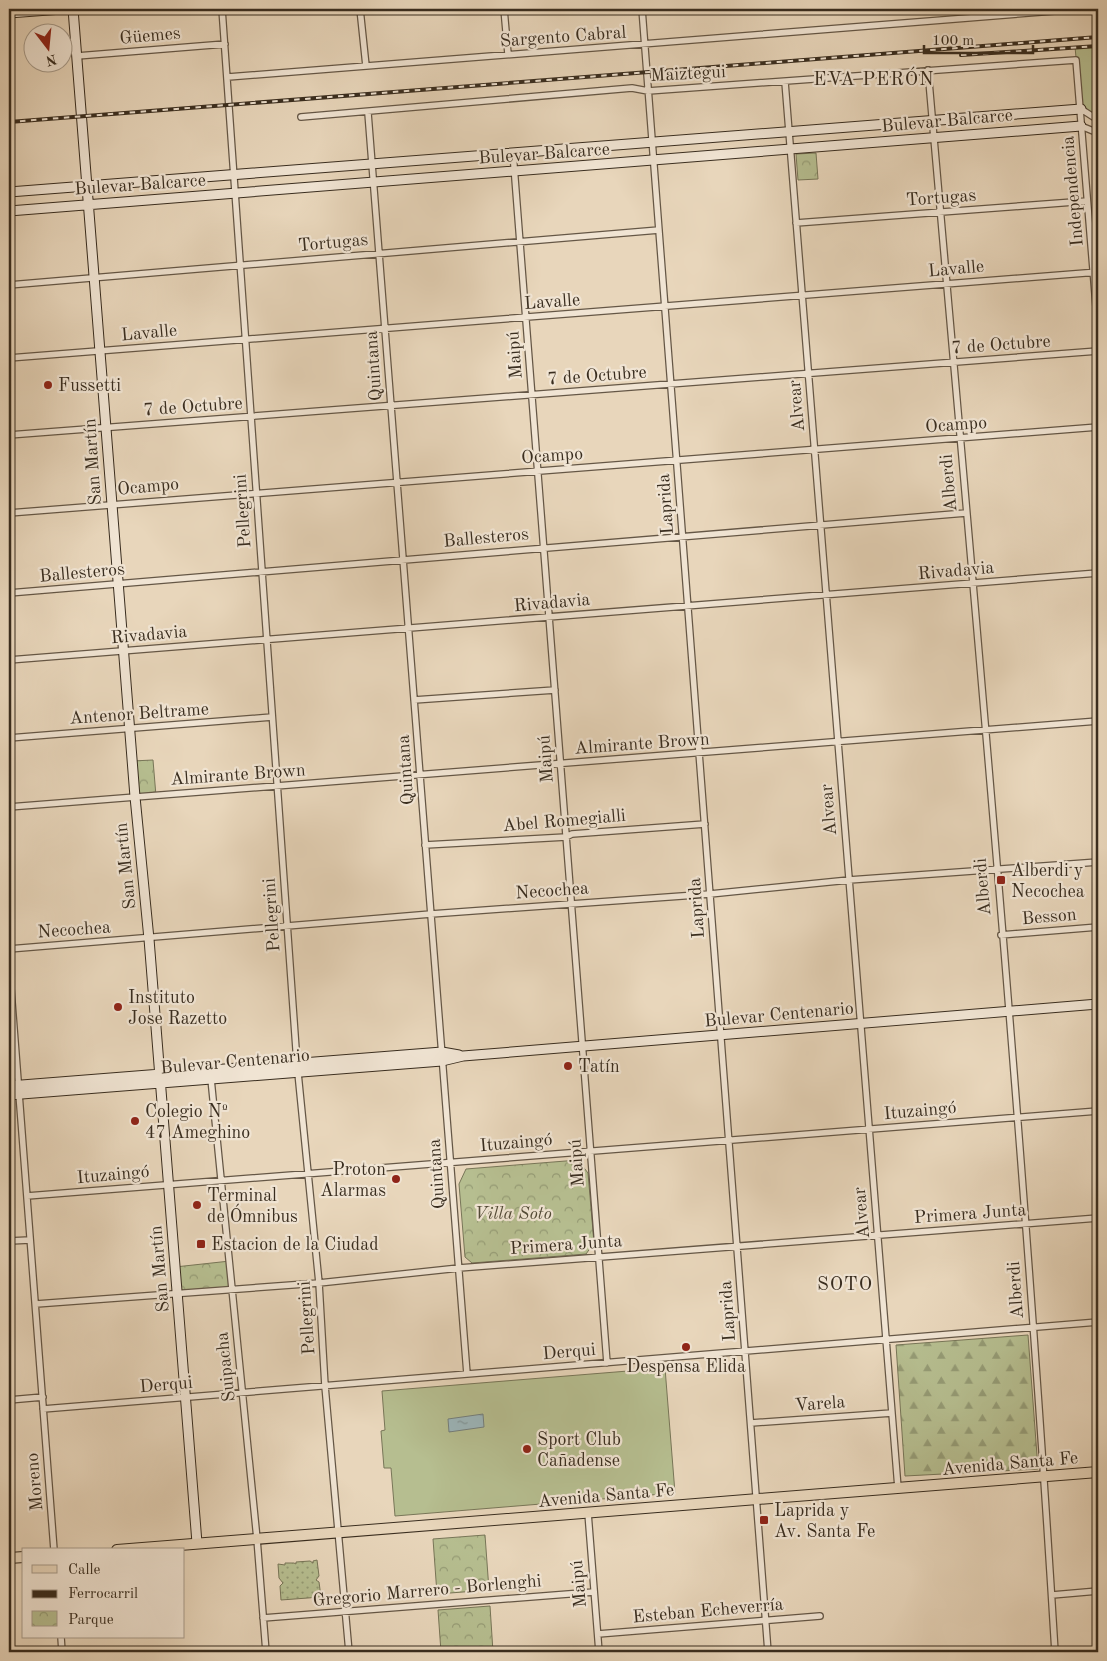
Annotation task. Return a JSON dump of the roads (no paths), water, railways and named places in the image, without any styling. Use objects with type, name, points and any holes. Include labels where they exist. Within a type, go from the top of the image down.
[{"type":"main road","points":[[9,13],[62,9]]},
{"type":"main road","name":"San Martín","points":[[73,9],[129,728],[149,939],[197,1543]]},
{"type":"main road","name":"Bulevar Balcarce","points":[[9,192],[1080,108]]},
{"type":"main road","name":"Bulevar Balcarce","points":[[9,211],[1081,126]]},
{"type":"main road","name":"Bulevar Centenario","points":[[9,1096],[160,1079],[1098,1004]]},
{"type":"main road","name":"Bulevar Centenario","points":[[14,1085],[160,1079],[211,1079],[297,1068]]},
{"type":"main road","name":"Avenida Santa Fe","points":[[140,1548],[1098,1472]]},
{"type":"main road","points":[[9,1558],[22,1557]]},
{"type":"street","name":"Pellegrini","points":[[222,9],[297,1068],[319,1283],[325,1386],[349,1652]]},
{"type":"street","points":[[360,9],[366,66]]},
{"type":"street","points":[[504,9],[508,54]]},
{"type":"street","points":[[642,9],[648,93]]},
{"type":"street","name":"Sargento Cabral","points":[[228,77],[1080,9]]},
{"type":"street","name":"Güemes","points":[[76,56],[225,44]]},
{"type":"street","name":"Maiztegui","points":[[301,118],[632,88],[648,93],[1076,60]]},
{"type":"street","name":"Independencia","points":[[1076,60],[1087,201],[1096,272],[1098,331]]},
{"type":"street","name":"Alberdi","points":[[928,70],[1002,935],[1044,1477],[1055,1652]]},
{"type":"street","name":"Alvear","points":[[785,82],[898,1488]]},
{"type":"street","name":"Laprida","points":[[648,93],[768,1652]]},
{"type":"street","points":[[1080,108],[1098,120]]},
{"type":"street","name":"Quintana","points":[[368,113],[467,1374]]},
{"type":"street","points":[[1081,126],[1098,133]]},
{"type":"street","name":"Maipú","points":[[513,152],[607,1363]]},
{"type":"street","name":"Tortugas","points":[[796,223],[1087,201]]},
{"type":"street","name":"Tortugas","points":[[9,285],[659,230]]},
{"type":"street","name":"Lavalle","points":[[9,358],[526,317],[665,308],[1096,272]]},
{"type":"street","name":"7 de Octubre","points":[[9,435],[671,386],[1098,351]]},
{"type":"street","name":"Ocampo","points":[[9,513],[1098,427]]},
{"type":"street","name":"Ballesteros","points":[[9,593],[262,570],[966,513]]},
{"type":"street","name":"Rivadavia","points":[[9,660],[1098,573]]},
{"type":"street","points":[[414,700],[555,690]]},
{"type":"street","name":"Antenor Beltrame","points":[[9,738],[272,717]]},
{"type":"street","name":"Almirante Brown","points":[[9,807],[1098,721]]},
{"type":"street","name":"Abel Romegialli","points":[[426,845],[566,837],[572,834],[705,824]]},
{"type":"street","name":"Necochea","points":[[9,949],[149,939],[431,914],[710,894],[849,880],[996,871],[1098,862]]},
{"type":"street","name":"Besson","points":[[1002,935],[1098,927]]},
{"type":"street","name":"Moreno","points":[[9,962],[14,1085],[19,1095],[54,1548]]},
{"type":"street","name":"Suipacha","points":[[211,1079],[243,1393],[266,1652]]},
{"type":"street","name":"Ituzaingó","points":[[27,1196],[1098,1111]]},
{"type":"street","name":"Primera Junta","points":[[36,1304],[319,1283],[458,1268],[1098,1218]]},
{"type":"street","points":[[9,1241],[30,1240]]},
{"type":"street","name":"Derqui","points":[[43,1409],[1098,1322]]},
{"type":"street","points":[[9,1400],[42,1397]]},
{"type":"street","name":"Varela","points":[[751,1423],[892,1413]]},
{"type":"street","name":"Maipú","points":[[588,1513],[599,1652]]},
{"type":"street","points":[[1052,1595],[1098,1591]]},
{"type":"street","name":"Gregorio Marrero - Borlenghi","points":[[263,1618],[594,1592]]},
{"type":"street","name":"Esteban Echeverría","points":[[598,1634],[820,1616]]},
{"type":"street","points":[[61,1638],[62,1652]]},
{"type":"water","points":[[483,1414],[484,1427],[449,1432],[448,1419]]},
{"type":"railway","points":[[9,122],[1098,37]]},
{"type":"railway","points":[[961,55],[1098,46]]},
{"type":"place","name":"Fussetti","points":[[48,385]]},
{"type":"place","name":"Alberdi y Necochea","points":[[1001,880]]},
{"type":"place","name":"Instituto Jose Razetto","points":[[118,1007]]},
{"type":"place","name":"Tatín","points":[[568,1066]]},
{"type":"place","name":"Colegio Nº 47 Ameghino","points":[[135,1121]]},
{"type":"place","name":"Proton Alarmas","points":[[396,1179]]},
{"type":"place","name":"Terminal de Ómnibus","points":[[197,1205]]},
{"type":"place","name":"Estacion de la Ciudad","points":[[201,1244]]},
{"type":"place","name":"Despensa Elida","points":[[686,1347]]},
{"type":"place","name":"Sport Club Cañadense","points":[[527,1449]]},
{"type":"place","name":"Laprida y Av. Santa Fe","points":[[764,1520]]},
{"type":"district","name":"EVA PERÓN","points":[[874,78]]},
{"type":"district","name":"SOTO","points":[[845,1283]]},
{"type":"park label","name":"Villa Soto","points":[[513,1213]]}]
